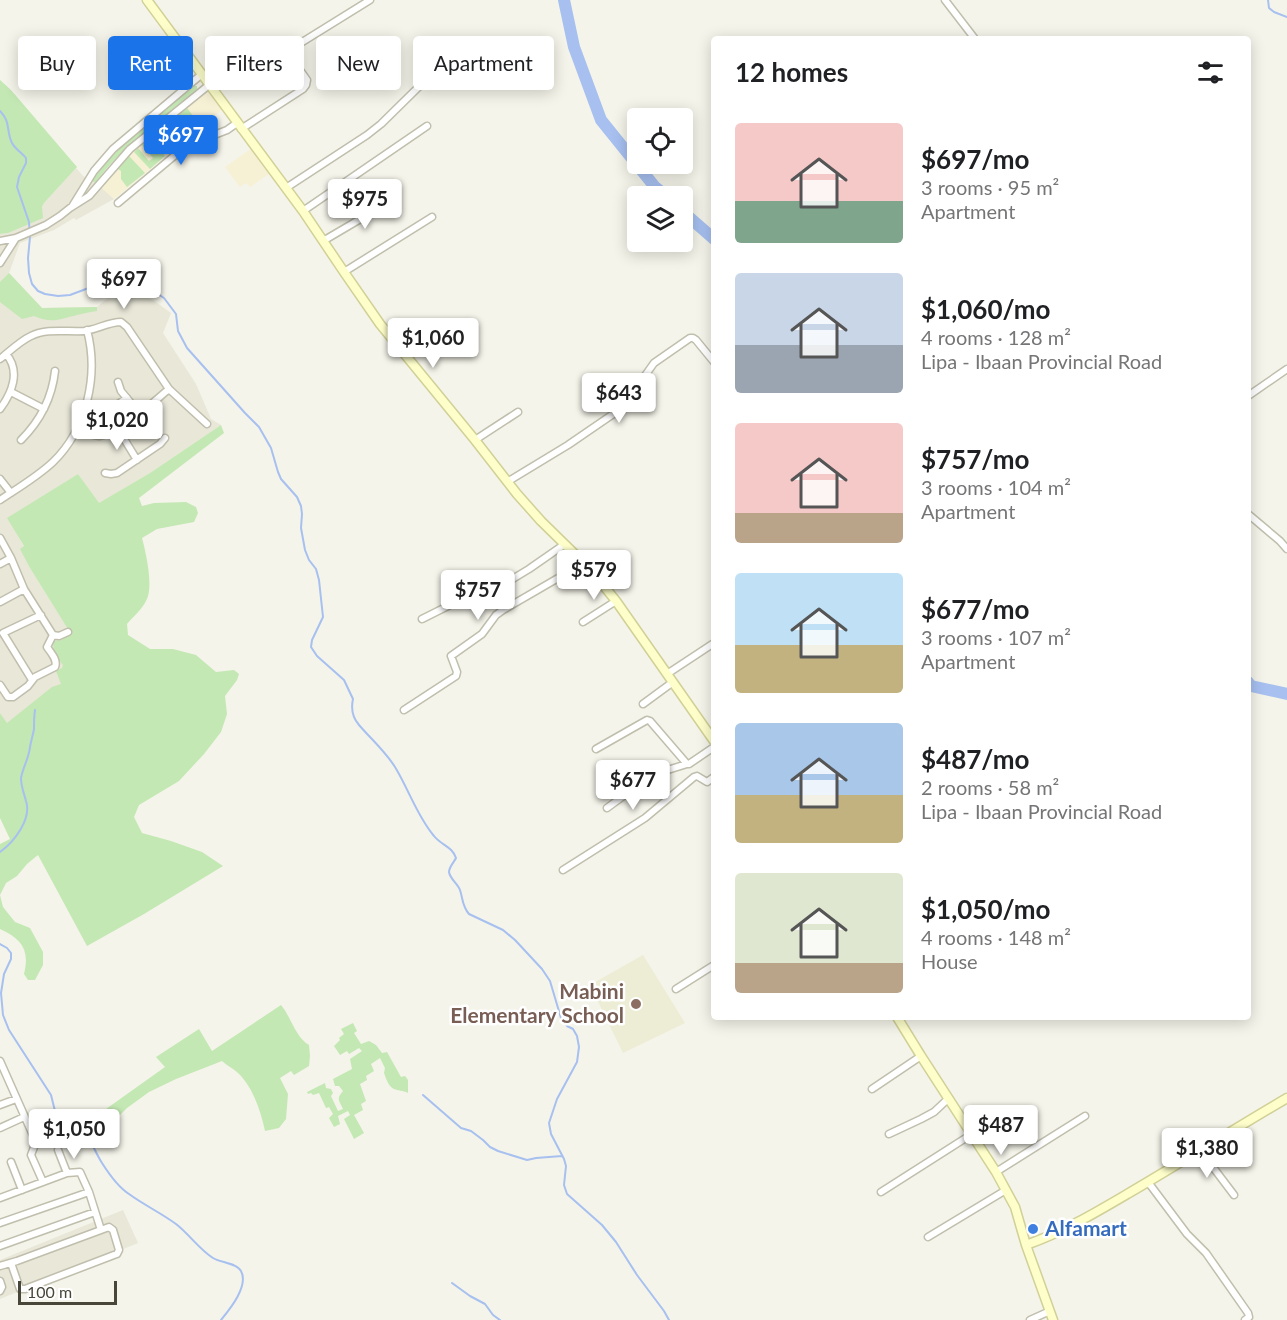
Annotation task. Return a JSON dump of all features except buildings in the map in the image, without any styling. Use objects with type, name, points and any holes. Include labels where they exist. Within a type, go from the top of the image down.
[{"type":"main road","points":[[147,0],[205,79]]},
{"type":"main road","points":[[213,90],[303,211],[380,324],[534,514],[584,563],[616,602],[711,737]]},
{"type":"main road","points":[[899,1020],[1016,1207],[1026,1245],[1052,1316]]},
{"type":"main road","points":[[1026,1245],[1050,1237],[1070,1226],[1287,1098]]},
{"type":"street","points":[[118,204],[186,146],[239,126],[303,89],[307,80],[289,51],[370,0]]},
{"type":"street","points":[[945,0],[973,36]]},
{"type":"street","points":[[70,208],[90,176],[113,149],[202,74]]},
{"type":"street","points":[[0,241],[17,237],[46,225],[92,193],[130,149],[205,88]]},
{"type":"street","points":[[286,188],[368,135],[415,90]]},
{"type":"street","points":[[303,211],[427,126]]},
{"type":"street","points":[[323,241],[396,198]]},
{"type":"street","points":[[344,272],[432,217]]},
{"type":"street","points":[[0,263],[17,237]]},
{"type":"street","points":[[0,409],[11,392],[14,380],[12,363],[2,357],[20,343],[34,334],[49,331],[87,330],[113,322],[123,322],[169,389],[207,424]]},
{"type":"street","points":[[0,500],[52,463],[63,451],[77,428],[86,404],[92,376],[91,347],[87,330]]},
{"type":"street","points":[[507,482],[568,445],[622,408],[654,363],[690,338],[696,340],[711,358]]},
{"type":"street","points":[[1251,394],[1287,369]]},
{"type":"street","points":[[21,440],[44,409],[55,371]]},
{"type":"street","points":[[117,382],[121,391],[139,413]]},
{"type":"street","points":[[77,428],[96,436],[104,435],[118,429],[169,389]]},
{"type":"street","points":[[11,392],[44,409]]},
{"type":"street","points":[[107,410],[127,398]]},
{"type":"street","points":[[475,440],[518,412]]},
{"type":"street","points":[[118,429],[137,460]]},
{"type":"street","points":[[105,473],[117,473],[160,444],[165,438]]},
{"type":"street","points":[[0,480],[11,493]]},
{"type":"street","points":[[1251,517],[1287,549]]},
{"type":"street","points":[[0,537],[24,589],[53,635],[59,636],[68,632]]},
{"type":"street","points":[[423,619],[454,603],[496,589],[565,544]]},
{"type":"street","points":[[0,564],[11,558]]},
{"type":"street","points":[[404,710],[456,676],[457,672],[451,656],[482,634],[496,615],[584,563]]},
{"type":"street","points":[[0,602],[24,589]]},
{"type":"street","points":[[584,622],[616,602]]},
{"type":"street","points":[[32,680],[2,634],[41,615]]},
{"type":"street","points":[[0,685],[11,698],[28,686],[34,677],[56,667],[55,659],[47,647],[53,635]]},
{"type":"street","points":[[667,674],[711,645]]},
{"type":"street","points":[[643,704],[673,682]]},
{"type":"street","points":[[596,749],[647,720],[687,764]]},
{"type":"street","points":[[607,808],[645,780],[658,773],[689,764],[711,749]]},
{"type":"street","points":[[563,870],[645,818],[694,777],[698,776],[707,782],[711,779]]},
{"type":"street","points":[[676,989],[711,967]]},
{"type":"street","points":[[872,1089],[921,1056]]},
{"type":"street","points":[[0,1061],[36,1142],[31,1155],[43,1182]]},
{"type":"street","points":[[0,1083],[8,1079]]},
{"type":"street","points":[[889,1134],[927,1115],[949,1098]]},
{"type":"street","points":[[0,1105],[16,1099]]},
{"type":"street","points":[[996,1172],[1085,1116]]},
{"type":"street","points":[[0,1128],[24,1117]]},
{"type":"street","points":[[881,1192],[972,1134]]},
{"type":"street","points":[[58,1150],[67,1173]]},
{"type":"street","points":[[1200,1150],[1234,1195]]},
{"type":"street","points":[[11,1162],[22,1190]]},
{"type":"street","points":[[0,1198],[67,1173],[80,1172],[101,1230]]},
{"type":"street","points":[[1148,1182],[1187,1234],[1206,1252],[1248,1313],[1249,1319]]},
{"type":"street","points":[[928,1237],[1006,1190]]},
{"type":"street","points":[[0,1223],[89,1192]]},
{"type":"street","points":[[0,1246],[95,1212]]},
{"type":"street","points":[[0,1266],[109,1227],[113,1230],[119,1250],[117,1254],[25,1289],[20,1289],[11,1263]]},
{"type":"street","points":[[0,1281],[2,1287],[0,1291]]},
{"type":"street","points":[[1030,1320],[1052,1316]]},
{"type":"shaded area","points":[[205,89],[212,90],[224,108],[114,199],[99,186],[117,164]]},
{"type":"shaded area","points":[[252,148],[272,172],[250,187],[246,183],[240,187],[225,167]]},
{"type":"shaded area","points":[[76,168],[114,199],[76,220],[74,218],[54,230],[20,243],[9,273],[42,308],[97,307],[121,287],[153,300],[171,313],[163,333],[196,384],[211,419],[221,425],[150,473],[98,504],[78,474],[8,518],[24,547],[30,568],[85,656],[113,669],[7,724],[0,713],[0,234],[8,233],[42,214],[44,203]]},
{"type":"shaded area","name":"Mabini Elementary School","points":[[643,955],[685,1023],[623,1053],[590,985]]},
{"type":"shaded area","points":[[123,1210],[138,1243],[0,1299],[0,1260]]},
{"type":"green space","points":[[0,80],[77,167],[44,203],[43,218],[8,233],[0,234]]},
{"type":"green space","points":[[193,86],[197,86],[197,89],[130,144],[95,183],[92,181],[114,154],[188,90],[193,90]]},
{"type":"green space","points":[[187,108],[201,126],[181,142],[166,125]]},
{"type":"green space","points":[[150,138],[165,156],[150,169],[134,152],[138,148],[149,161],[153,158],[142,145]]},
{"type":"green space","points":[[129,156],[145,173],[127,187],[118,169]]},
{"type":"green space","points":[[9,273],[42,308],[97,307],[97,311],[56,320],[34,316],[22,319],[0,302],[0,282]]},
{"type":"green space","points":[[221,425],[224,433],[139,498],[142,506],[154,503],[186,502],[196,507],[198,513],[194,522],[157,529],[142,538],[149,570],[148,595],[142,607],[127,624],[128,635],[150,649],[173,649],[196,655],[216,672],[234,670],[239,674],[225,696],[227,714],[221,732],[179,781],[139,805],[134,817],[142,833],[202,852],[223,866],[87,946],[38,855],[17,876],[6,883],[0,895],[0,844],[10,839],[0,818],[0,713],[7,723],[52,687],[61,684],[56,671],[63,665],[55,654],[53,645],[54,641],[71,634],[30,568],[20,549],[24,546],[7,518],[78,474],[99,503],[150,473]]},
{"type":"green space","points":[[0,895],[3,907],[15,922],[30,928],[43,952],[43,965],[35,980],[28,980],[24,974],[26,958],[19,941],[0,929]]},
{"type":"green space","points":[[281,1005],[304,1042],[309,1045],[310,1056],[309,1066],[294,1075],[291,1071],[280,1078],[288,1094],[286,1119],[279,1128],[265,1131],[259,1108],[248,1085],[238,1073],[222,1061],[149,1092],[127,1108],[108,1127],[99,1114],[165,1067],[156,1057],[199,1029],[212,1051]]},
{"type":"green space","points":[[353,1023],[357,1031],[354,1033],[361,1044],[369,1041],[376,1045],[382,1053],[387,1052],[401,1077],[405,1076],[408,1080],[408,1093],[394,1089],[386,1079],[385,1068],[380,1058],[371,1064],[374,1071],[366,1076],[367,1080],[360,1084],[366,1101],[361,1104],[363,1110],[354,1115],[364,1133],[354,1139],[344,1119],[350,1115],[348,1111],[338,1116],[340,1124],[334,1127],[329,1118],[333,1114],[329,1107],[326,1108],[319,1093],[313,1095],[307,1092],[325,1083],[326,1088],[331,1089],[333,1093],[331,1096],[338,1111],[343,1109],[339,1096],[343,1091],[339,1086],[335,1086],[333,1079],[352,1069],[350,1059],[362,1051],[359,1048],[349,1054],[347,1051],[340,1055],[334,1046],[344,1034],[341,1029]]},
{"type":"waterway","points":[[564,0],[574,47],[601,120],[654,186]]},
{"type":"waterway","points":[[1268,0],[1269,8],[1287,17]]},
{"type":"waterway","points":[[0,111],[6,119],[12,143],[26,158],[17,187],[29,222],[28,258],[32,284],[38,291],[58,296],[70,295],[94,284],[116,282],[155,292],[164,298],[176,314],[178,331],[187,348],[259,427],[271,448],[281,479],[297,497],[301,506],[301,528],[305,550],[316,569],[319,580],[323,617],[311,647],[317,656],[344,680],[353,699],[355,719],[395,767],[428,828],[454,854],[456,858],[449,872],[460,890],[469,914],[503,930],[542,969],[550,981],[561,1018],[567,1026],[573,1029],[579,1047],[577,1062],[557,1099],[549,1123],[551,1134],[566,1166],[564,1185],[567,1194],[602,1225],[616,1242],[669,1320]]},
{"type":"waterway","points":[[693,221],[711,236]]},
{"type":"waterway","points":[[1251,686],[1287,694]]},
{"type":"waterway","points":[[0,852],[16,836],[26,815],[27,808],[21,778],[34,731],[35,710]]},
{"type":"waterway","points":[[0,944],[11,953],[1,993],[3,1015],[9,1030],[51,1095],[56,1115],[83,1131],[108,1172],[125,1191],[176,1224],[213,1258],[236,1266],[241,1271],[243,1277],[241,1290],[221,1320]]},
{"type":"waterway","points":[[423,1095],[461,1128],[471,1131],[498,1151],[527,1160],[562,1156]]},
{"type":"waterway","points":[[452,1283],[485,1304],[500,1320]]},
{"type":"place","name":"Mabini Elementary School","points":[[636,1004]]},
{"type":"place","name":"Alfamart","points":[[1033,1229]]}]
